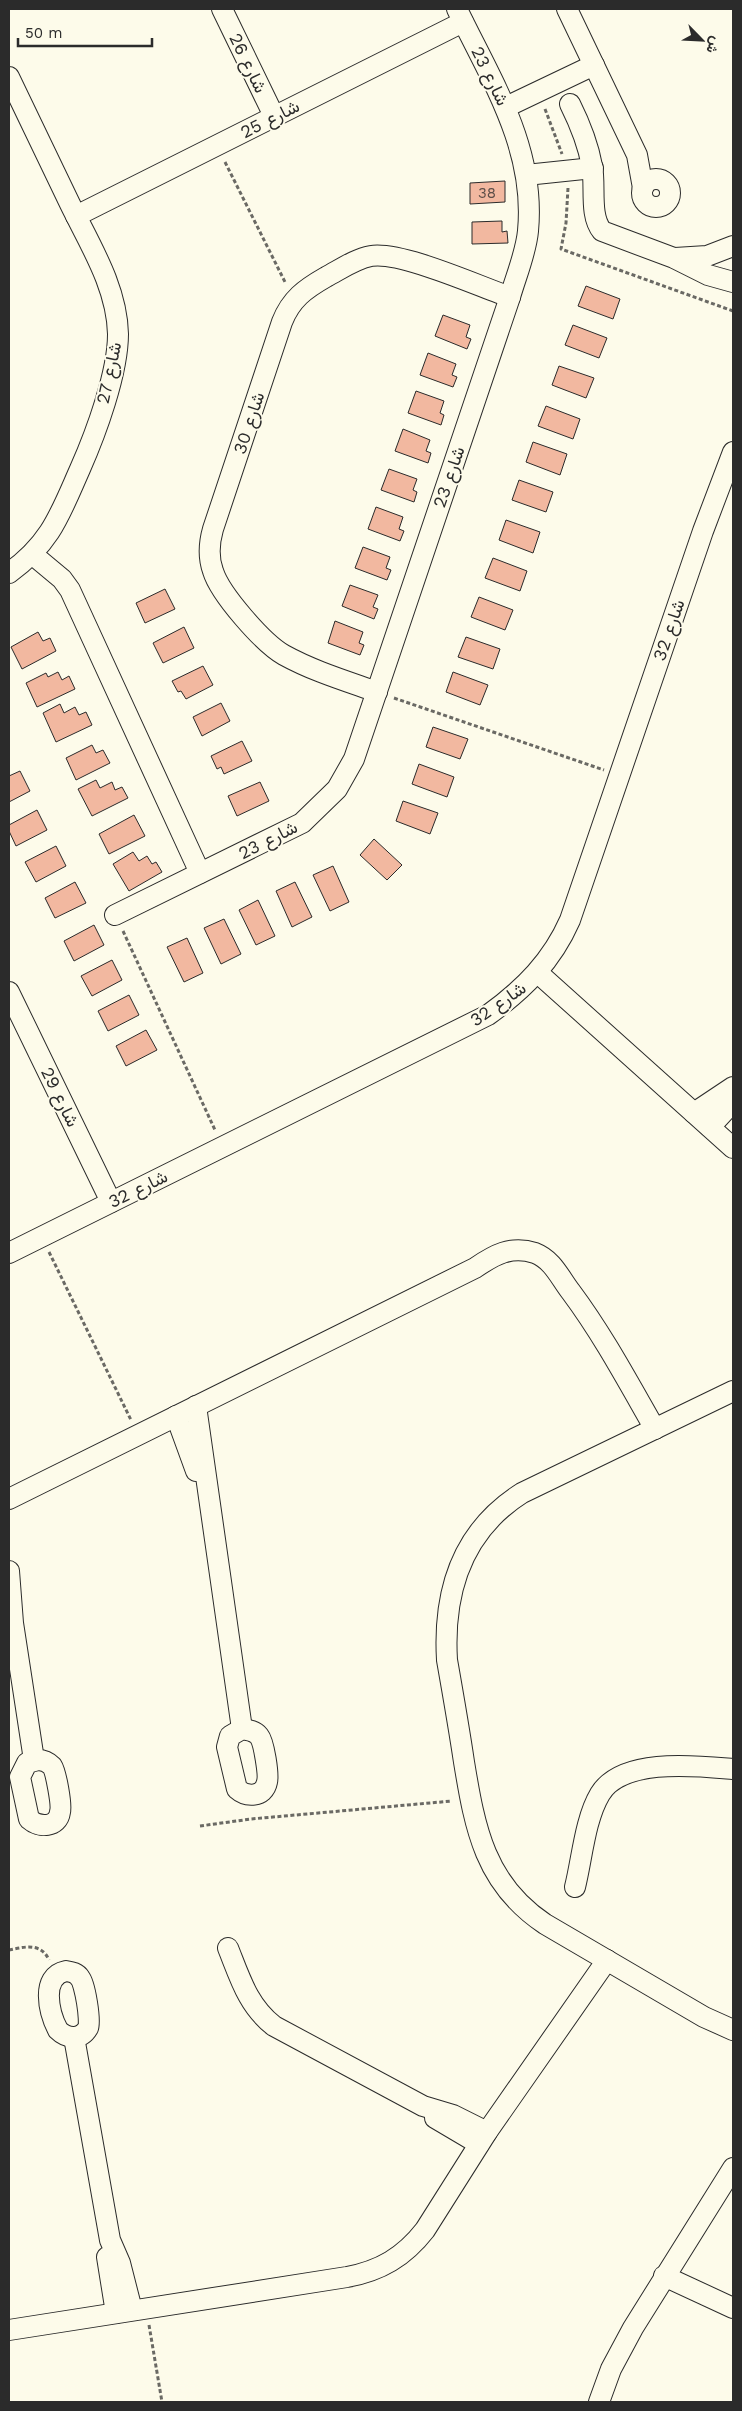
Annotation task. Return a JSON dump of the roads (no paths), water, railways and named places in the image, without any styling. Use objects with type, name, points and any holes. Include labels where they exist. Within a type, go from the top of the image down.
[{"type":"street","name":"شارع 26","points":[[222,9],[274,116]]},
{"type":"street","points":[[567,9],[637,155],[643,188]]},
{"type":"street","name":"شارع 25","points":[[76,216],[274,116],[460,15]]},
{"type":"street","name":"شارع 23","points":[[115,915],[289,831],[325,803],[347,775],[377,692],[510,297],[528,233],[526,175],[521,149],[506,107],[460,15]]},
{"type":"street","points":[[506,107],[594,65]]},
{"type":"street","name":"شارع 27","points":[[9,573],[32,554],[52,532],[86,455],[110,384],[117,351],[116,315],[112,297],[76,216],[10,84]]},
{"type":"street","points":[[570,104],[580,124],[593,168],[596,220],[602,231],[674,258],[696,270],[731,282]]},
{"type":"street","points":[[637,155],[652,165],[669,187],[670,192],[667,203],[656,208],[646,204],[641,194],[643,188],[650,180],[661,179]]},
{"type":"street","points":[[526,175],[593,168]]},
{"type":"street","points":[[674,258],[696,258],[731,247]]},
{"type":"street","points":[[731,247],[724,265],[731,282]]},
{"type":"street","name":"شارع 30","points":[[377,692],[297,662],[272,647],[263,639],[221,588],[210,559],[213,529],[282,322],[294,299],[312,284],[355,262],[382,255],[400,258],[510,297]]},
{"type":"street","name":"شارع 32","points":[[9,1252],[488,1015],[511,998],[538,973],[563,937],[570,920],[703,531],[733,452]]},
{"type":"street","points":[[32,554],[62,579],[70,590],[200,874]]},
{"type":"street","points":[[538,973],[733,1148]]},
{"type":"street","name":"شارع 29","points":[[9,992],[111,1202]]},
{"type":"street","points":[[694,1113],[733,1087]]},
{"type":"street","points":[[710,1127],[733,1102]]},
{"type":"street","points":[[9,1498],[475,1268],[492,1256],[506,1250],[528,1251],[543,1257],[550,1264],[598,1330],[655,1429]]},
{"type":"street","points":[[733,1391],[515,1498],[485,1523],[468,1548],[454,1582],[449,1603],[446,1642],[470,1799],[481,1845],[508,1891],[530,1914],[704,2018],[733,2040]]},
{"type":"street","points":[[196,1406],[242,1729]]},
{"type":"street","points":[[176,1416],[191,1453],[204,1506],[212,1526]]},
{"type":"street","points":[[9,1572],[11,1618],[34,1760]]},
{"type":"street","points":[[575,1887],[594,1807],[600,1793],[611,1783],[637,1771],[669,1765],[733,1769]]},
{"type":"street","points":[[228,1948],[247,1996],[263,2018],[274,2026],[423,2106],[448,2128],[483,2138]]},
{"type":"street","points":[[9,2330],[347,2277],[378,2269],[392,2261],[416,2242],[483,2138],[606,1960]]},
{"type":"street","points":[[66,1971],[72,1972],[81,1978],[84,1983],[89,2022],[84,2032],[74,2037],[62,2034],[55,2025],[48,1989],[56,1974],[66,1971]]},
{"type":"street","points":[[704,2018],[733,2030]]},
{"type":"street","points":[[74,2037],[110,2240],[108,2264],[131,2310]]},
{"type":"street","points":[[598,2402],[620,2352],[668,2270],[733,2168]]},
{"type":"street","points":[[668,2270],[733,2298]]},
{"type":"street","points":[[668,2270],[733,2308]]}]
